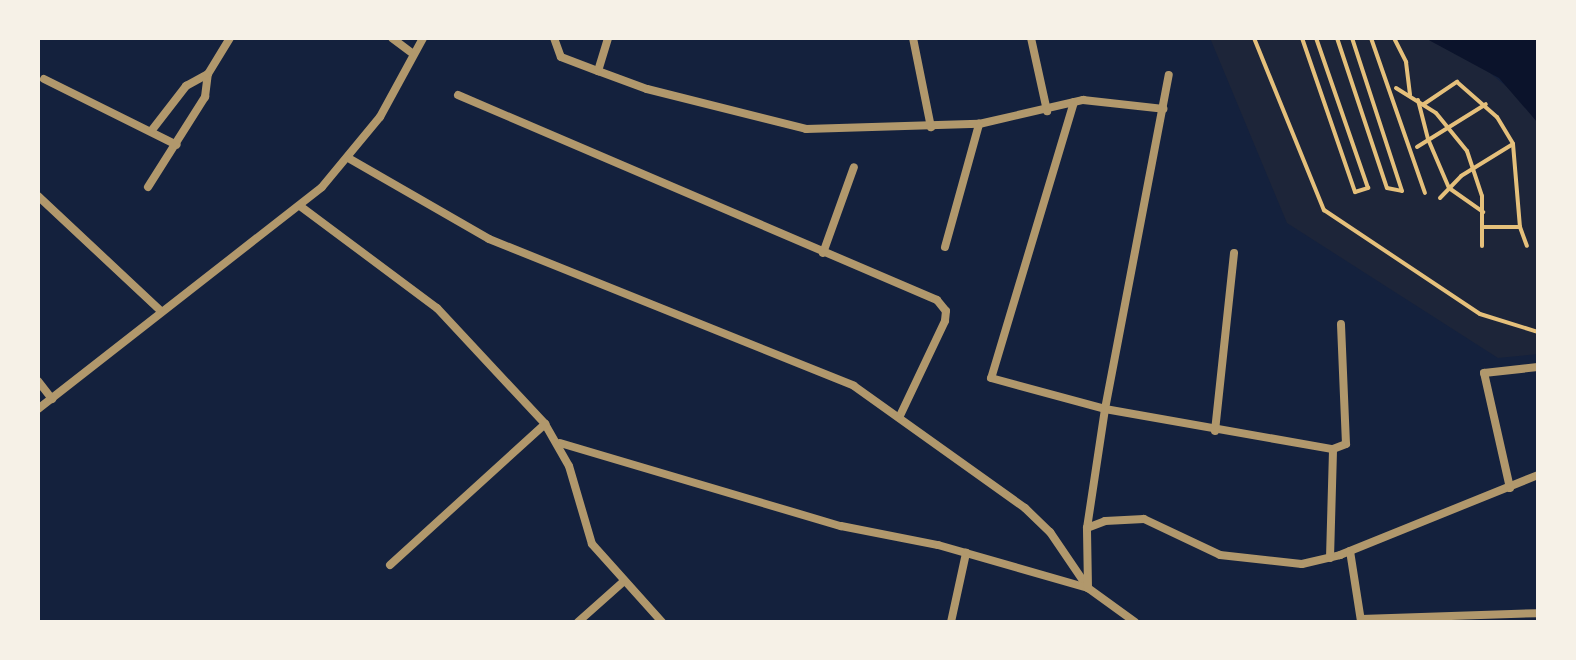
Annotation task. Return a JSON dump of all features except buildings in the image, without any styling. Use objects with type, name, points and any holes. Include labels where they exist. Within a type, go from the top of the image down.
[{"type":"street","points":[[148,187],[205,97],[208,74],[230,38]]},
{"type":"street","points":[[392,38],[413,54]]},
{"type":"street","points":[[38,409],[160,310],[300,206],[350,159],[423,38]]},
{"type":"street","points":[[598,71],[608,38]]},
{"type":"street","points":[[913,38],[931,127]]},
{"type":"street","points":[[1031,38],[1047,111]]},
{"type":"street","points":[[554,42],[561,57],[598,71],[806,129],[979,124],[1047,111],[1074,102],[1164,109]]},
{"type":"street","points":[[152,130],[186,86],[208,74]]},
{"type":"street","points":[[1088,588],[1087,528],[1105,409],[1169,75]]},
{"type":"street","points":[[44,79],[177,145]]},
{"type":"street","points":[[458,95],[937,300],[946,311],[899,418]]},
{"type":"street","points":[[1074,102],[991,378],[1105,409],[1215,431],[1333,449],[1346,444],[1341,324]]},
{"type":"street","points":[[945,247],[979,124]]},
{"type":"street","points":[[350,159],[489,239],[791,358],[854,386],[1025,508],[1050,532],[1088,588]]},
{"type":"street","points":[[823,253],[854,167]]},
{"type":"street","points":[[38,196],[160,310]]},
{"type":"street","points":[[300,206],[437,308],[545,424],[560,443],[592,544],[622,583],[662,622]]},
{"type":"street","points":[[1215,431],[1234,253]]},
{"type":"street","points":[[1510,488],[1484,373],[1538,367]]},
{"type":"street","points":[[38,381],[52,399]]},
{"type":"street","points":[[390,565],[545,424]]},
{"type":"street","points":[[560,443],[841,526],[966,553],[1088,588],[1135,622]]},
{"type":"street","points":[[1330,558],[1333,449]]},
{"type":"street","points":[[1087,528],[1105,521],[1144,519],[1220,555],[1247,562],[1302,564],[1350,551],[1538,475]]},
{"type":"street","points":[[1350,551],[1361,620],[1538,613]]},
{"type":"street","points":[[951,622],[966,553]]},
{"type":"street","points":[[578,622],[622,583]]},
{"type":"path","points":[[1254,38],[1324,210],[1480,314],[1538,332]]},
{"type":"path","points":[[1302,38],[1355,192],[1368,188],[1316,38]]},
{"type":"path","points":[[1337,38],[1387,188],[1402,191],[1352,38]]},
{"type":"path","points":[[1371,38],[1425,193]]},
{"type":"path","points":[[1394,38],[1409,73],[1410,95]]},
{"type":"path","points":[[1424,104],[1457,82],[1486,104],[1513,144],[1520,227],[1527,246]]},
{"type":"path","points":[[1396,88],[1424,104],[1447,124],[1474,167],[1483,212],[1482,246]]},
{"type":"path","points":[[1418,100],[1428,139],[1449,188],[1483,212]]},
{"type":"path","points":[[1417,147],[1447,124],[1486,104]]},
{"type":"path","points":[[1440,198],[1474,167],[1513,144]]},
{"type":"path","points":[[1483,227],[1520,227]]},
{"type":"shaded area","points":[[1210,38],[1425,38],[1479,64],[1518,96],[1538,123],[1538,354],[1498,358],[1287,223]]},
{"type":"shaded area","points":[[1425,38],[1538,38],[1538,123],[1499,78]]}]
